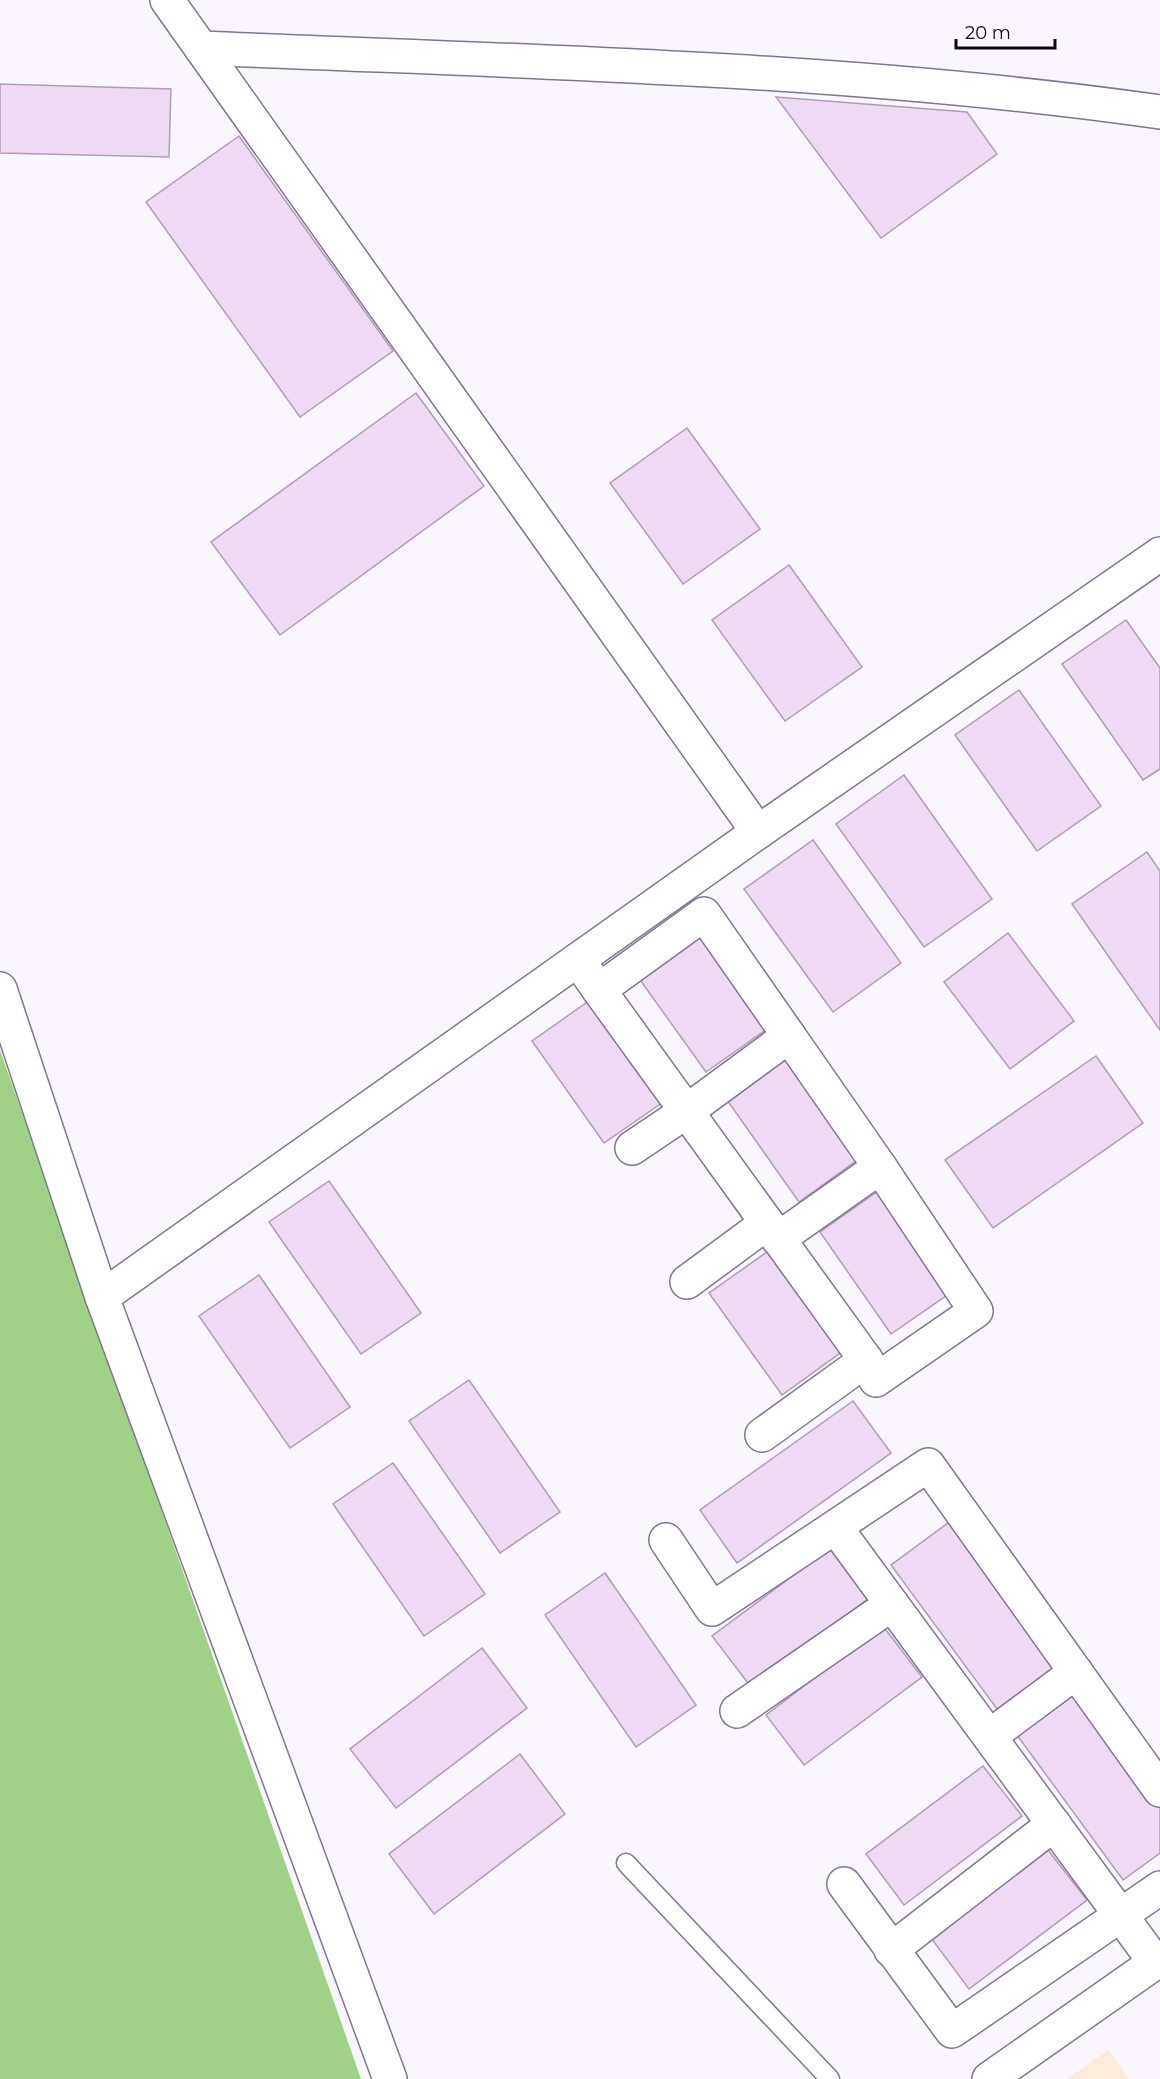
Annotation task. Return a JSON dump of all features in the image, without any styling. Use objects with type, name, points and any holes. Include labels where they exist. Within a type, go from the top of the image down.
[{"type":"street","points":[[167,0],[758,832]]},
{"type":"street","points":[[201,48],[785,73],[969,88],[1160,112]]},
{"type":"street","points":[[102,1297],[758,832],[1160,554]]},
{"type":"street","points":[[578,960],[599,990],[866,1360],[876,1380],[976,1311],[880,1167],[704,914],[599,990]]},
{"type":"street","points":[[0,989],[102,1297],[390,2079]]},
{"type":"street","points":[[632,1148],[687,1111],[789,1036]]},
{"type":"street","points":[[687,1282],[880,1167]]},
{"type":"street","points":[[762,1435],[866,1360]]},
{"type":"street","points":[[666,1540],[712,1609],[928,1465],[1160,1790]]},
{"type":"street","points":[[836,1528],[1120,1914],[1158,1960],[989,2079]]},
{"type":"street","points":[[737,1710],[892,1604]]},
{"type":"street","points":[[990,1737],[1076,1672]]},
{"type":"street","points":[[891,1950],[1054,1824]]},
{"type":"street","points":[[844,1884],[952,2031],[1160,1888]]},
{"type":"lane","points":[[626,1863],[830,2079]]},
{"type":"shaded area","points":[[1108,2050],[1129,2079],[1067,2079]]},
{"type":"green space","points":[[0,1050],[361,2079],[0,2079]]},
{"type":"building","points":[[0,84],[171,89],[169,157],[0,153]]},
{"type":"building","points":[[776,97],[967,112],[997,154],[881,238]]},
{"type":"building","points":[[239,136],[393,351],[300,417],[146,202]]},
{"type":"building","points":[[416,393],[484,486],[280,635],[211,542]]},
{"type":"building","points":[[687,428],[760,529],[683,584],[610,483]]},
{"type":"building","points":[[789,565],[862,667],[785,721],[712,620]]},
{"type":"building","points":[[1126,620],[1160,668],[1160,769],[1143,780],[1062,664]]},
{"type":"building","points":[[1019,690],[1101,806],[1037,851],[955,735]]},
{"type":"building","points":[[904,775],[992,899],[924,947],[836,824]]},
{"type":"building","points":[[813,840],[901,963],[833,1012],[744,889]]},
{"type":"building","points":[[1147,852],[1160,871],[1160,1030],[1072,904]]},
{"type":"building","points":[[695,927],[767,1029],[706,1072],[633,970]]},
{"type":"building","points":[[1008,933],[1074,1021],[1010,1069],[944,982]]},
{"type":"building","points":[[593,998],[666,1100],[604,1143],[532,1041]]},
{"type":"building","points":[[788,1056],[860,1158],[799,1202],[727,1100]]},
{"type":"building","points":[[1096,1056],[1143,1123],[993,1228],[945,1160]]},
{"type":"building","points":[[329,1181],[421,1313],[361,1354],[269,1222]]},
{"type":"building","points":[[881,1189],[953,1291],[891,1334],[820,1232]]},
{"type":"building","points":[[771,1249],[843,1351],[782,1395],[709,1293]]},
{"type":"building","points":[[259,1275],[350,1407],[290,1448],[199,1316]]},
{"type":"building","points":[[469,1380],[560,1512],[500,1553],[409,1421]]},
{"type":"building","points":[[853,1401],[891,1453],[737,1563],[700,1510]]},
{"type":"building","points":[[393,1463],[485,1594],[424,1636],[333,1504]]},
{"type":"building","points":[[952,1520],[1059,1664],[997,1709],[891,1565]]},
{"type":"building","points":[[830,1548],[869,1598],[751,1687],[712,1636]]},
{"type":"building","points":[[605,1573],[696,1705],[636,1747],[545,1615]]},
{"type":"building","points":[[883,1626],[922,1677],[804,1765],[766,1715]]},
{"type":"building","points":[[482,1648],[527,1708],[396,1808],[350,1749]]},
{"type":"building","points":[[1078,1690],[1160,1801],[1160,1853],[1123,1880],[1017,1735]]},
{"type":"building","points":[[520,1754],[565,1814],[434,1914],[389,1854]]},
{"type":"building","points":[[983,1766],[1022,1816],[904,1905],[866,1854]]},
{"type":"building","points":[[1048,1850],[1087,1900],[969,1989],[931,1938]]}]
